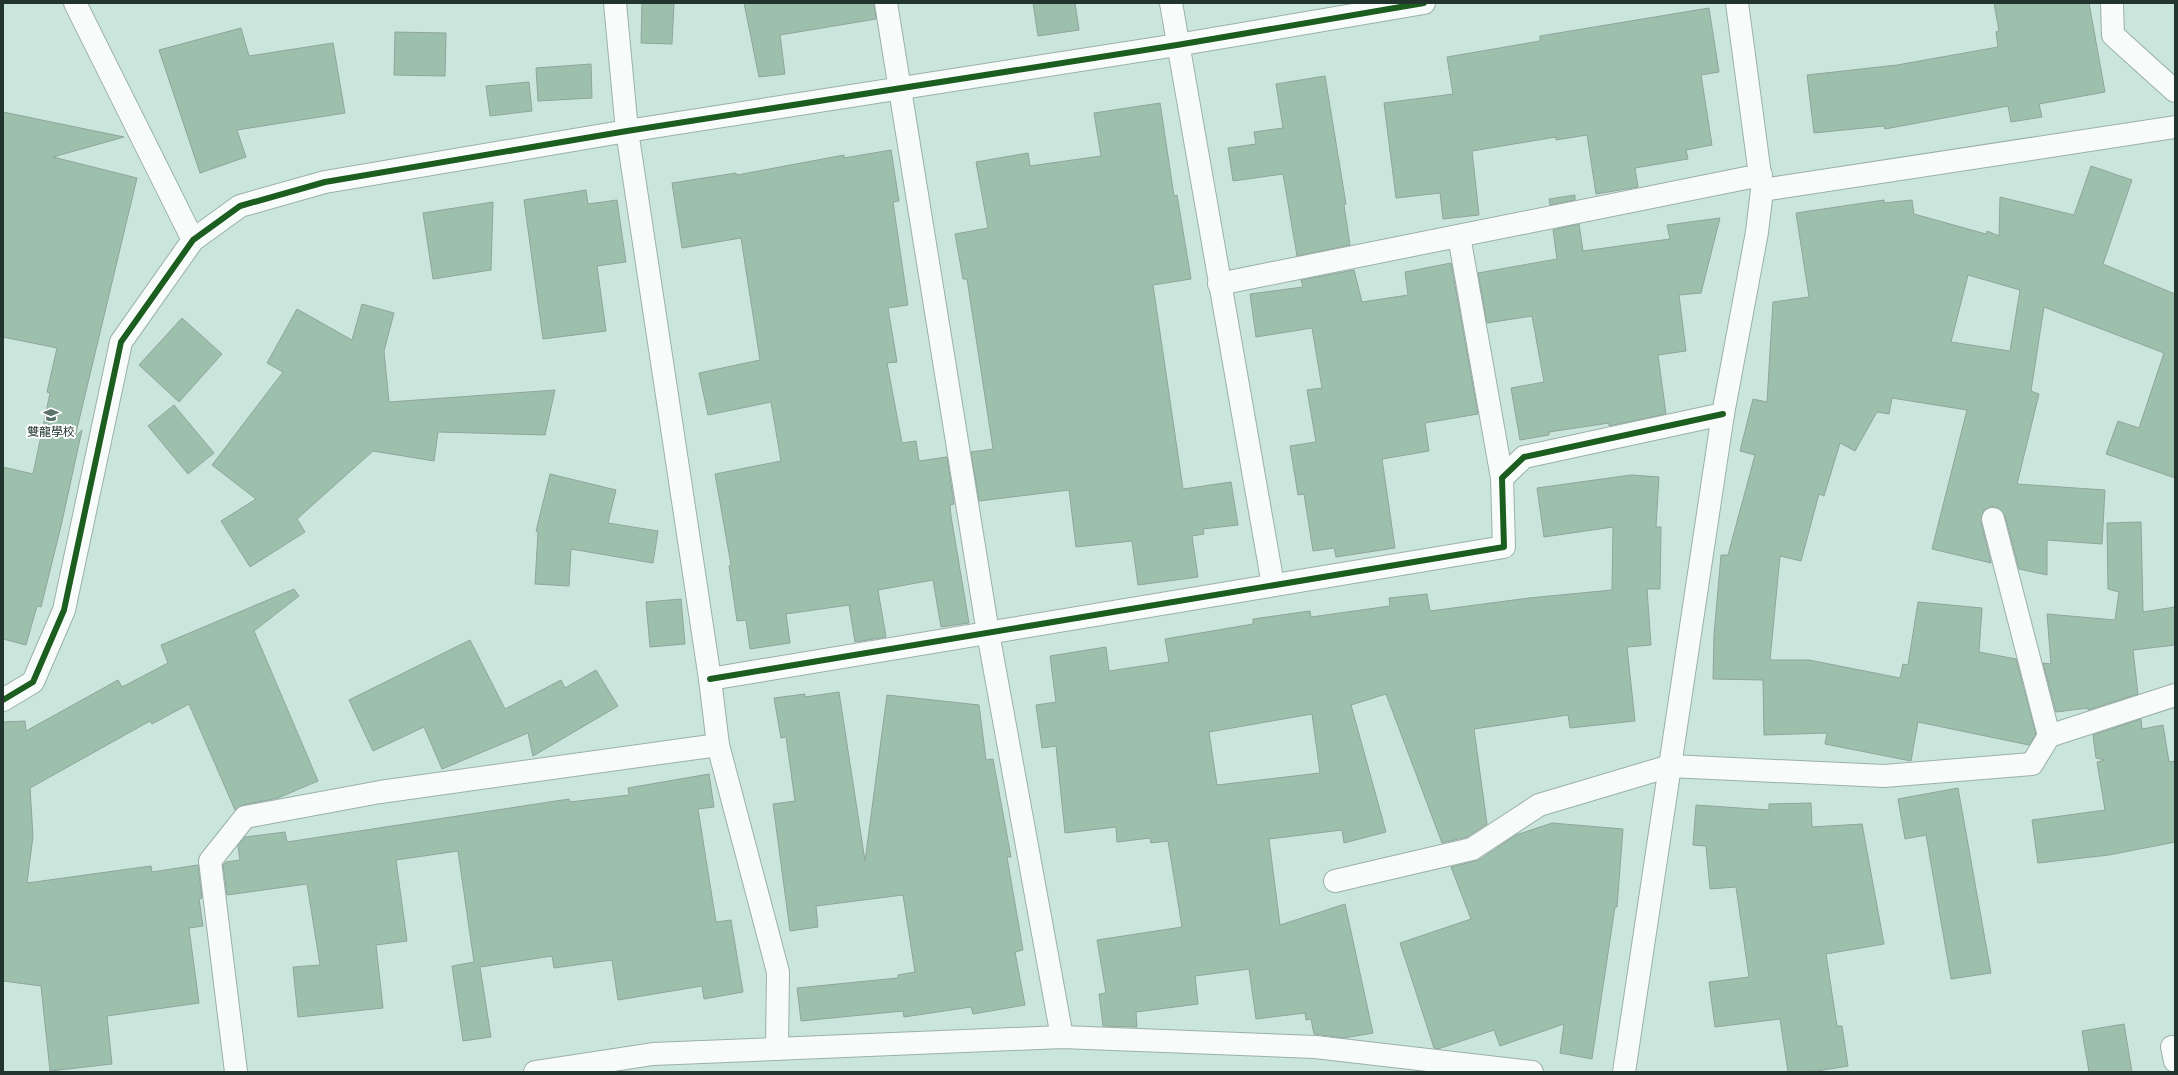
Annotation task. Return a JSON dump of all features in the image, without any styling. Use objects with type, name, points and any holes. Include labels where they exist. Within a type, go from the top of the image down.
[{"type":"street","points":[[75,3],[193,240]]},
{"type":"street","points":[[615,3],[627,131],[710,679],[718,745],[778,972],[777,1048]]},
{"type":"street","points":[[886,3],[988,632],[1062,1037]]},
{"type":"street","points":[[1171,3],[1177,45],[1273,585]]},
{"type":"street","points":[[3,700],[33,682],[64,610],[120,342],[193,240],[240,206],[325,182],[627,131],[1177,45],[1424,3]]},
{"type":"street","points":[[1624,1072],[1723,414],[1757,232],[1762,183],[1737,3]]},
{"type":"street","points":[[2112,3],[2114,35],[2175,91]]},
{"type":"street","points":[[1219,284],[1459,236],[1762,183],[2175,127]]},
{"type":"street","points":[[710,679],[1504,547],[1502,478],[1459,236]]},
{"type":"street","points":[[1502,478],[1524,457],[1723,414]]},
{"type":"street","points":[[1993,519],[2049,736]]},
{"type":"street","points":[[1335,881],[1472,849],[1539,804],[1670,766],[1884,776],[2032,764],[2049,736],[2175,695]]},
{"type":"street","points":[[236,1072],[210,861],[245,817],[380,792],[718,745]]},
{"type":"street","points":[[536,1072],[653,1063],[777,1048],[1062,1037],[1315,1047],[1532,1072]]},
{"type":"building","points":[[642,3],[674,3],[672,44],[641,43]]},
{"type":"building","points":[[744,3],[874,3],[876,19],[780,35],[785,74],[759,77]]},
{"type":"building","points":[[1033,3],[1075,3],[1079,30],[1038,36]]},
{"type":"building","points":[[1994,3],[2089,3],[2105,92],[2039,104],[2042,117],[2011,122],[2008,106],[1885,129],[1884,126],[1814,133],[1807,75],[1897,65],[1998,47],[1996,32],[1999,31]]},
{"type":"building","points":[[1709,8],[1719,72],[1701,75],[1712,145],[1686,150],[1688,159],[1635,168],[1638,187],[1596,194],[1587,135],[1556,140],[1556,137],[1472,151],[1479,215],[1443,219],[1440,193],[1396,198],[1384,103],[1453,94],[1447,57],[1540,41],[1540,36]]},
{"type":"building","points":[[241,28],[249,56],[333,43],[345,113],[237,130],[246,157],[200,173],[159,50]]},
{"type":"building","points":[[395,32],[446,33],[445,76],[394,75]]},
{"type":"building","points":[[591,64],[592,98],[538,101],[536,68]]},
{"type":"building","points":[[1325,76],[1346,204],[1344,205],[1350,245],[1297,256],[1283,174],[1233,181],[1228,148],[1256,144],[1254,132],[1283,128],[1276,84]]},
{"type":"building","points":[[529,82],[532,111],[490,116],[486,86]]},
{"type":"building","points":[[1160,103],[1174,196],[1177,195],[1191,279],[1153,285],[1183,489],[1231,482],[1238,525],[1203,529],[1204,534],[1192,536],[1198,577],[1138,585],[1132,541],[1076,547],[1069,490],[979,501],[971,452],[993,449],[967,279],[963,279],[955,234],[988,228],[976,162],[1028,153],[1030,166],[1101,156],[1094,113]]},
{"type":"building","name":"雙龍學校","points":[[3,112],[124,137],[53,157],[137,178],[75,437],[82,430],[61,526],[41,607],[37,606],[26,645],[3,639],[3,467],[33,474],[50,393],[47,392],[57,348],[3,337]]},
{"type":"building","points":[[891,150],[899,201],[893,202],[908,305],[888,308],[897,362],[887,363],[902,443],[916,441],[919,461],[947,457],[954,504],[950,505],[951,516],[969,623],[941,627],[933,580],[878,590],[886,637],[855,642],[849,605],[786,614],[790,643],[750,649],[746,620],[737,621],[729,566],[731,565],[715,474],[781,461],[771,402],[708,415],[699,373],[760,360],[741,238],[682,248],[672,183],[736,173],[737,175],[844,155],[844,158]]},
{"type":"building","points":[[2091,166],[2132,180],[2103,264],[2175,294],[2175,478],[2106,454],[2118,421],[2139,428],[2164,353],[2044,307],[2031,391],[2039,394],[2017,484],[2105,490],[2102,544],[2047,540],[2047,575],[2019,569],[2005,516],[1997,507],[1990,507],[1984,510],[1981,522],[1991,563],[1932,549],[1967,410],[1892,398],[1889,414],[1877,412],[1855,451],[1840,443],[1824,496],[1819,494],[1801,561],[1780,556],[1770,660],[1809,660],[1900,678],[1903,664],[1908,665],[1918,602],[1982,608],[1979,652],[2016,659],[2036,734],[2029,745],[1918,722],[1911,761],[1825,744],[1827,733],[1764,735],[1763,680],[1713,679],[1714,635],[1721,555],[1728,555],[1755,455],[1740,451],[1753,399],[1767,402],[1773,302],[1809,297],[1796,213],[1884,200],[1884,203],[1912,200],[1914,214],[1986,234],[1987,231],[1999,236],[2000,197],[2074,215]],"holes":[[[1968,275],[2020,290],[2010,351],[1951,342]]]},
{"type":"building","points":[[586,190],[588,204],[617,200],[626,262],[597,266],[606,331],[543,339],[524,200]]},
{"type":"building","points":[[1575,195],[1575,200],[1550,205],[1549,199]]},
{"type":"building","points":[[493,202],[491,270],[433,279],[423,213]]},
{"type":"building","points":[[1720,218],[1701,293],[1679,295],[1686,351],[1658,355],[1666,414],[1609,426],[1609,423],[1549,432],[1549,435],[1520,440],[1511,388],[1544,382],[1532,316],[1487,323],[1478,273],[1557,259],[1553,230],[1579,224],[1583,251],[1670,239],[1667,225]]},
{"type":"building","points":[[1451,263],[1478,414],[1425,423],[1429,451],[1382,459],[1395,548],[1336,557],[1334,548],[1313,551],[1304,494],[1298,495],[1290,446],[1316,442],[1307,390],[1322,388],[1312,328],[1256,337],[1250,294],[1303,287],[1301,280],[1354,270],[1362,302],[1408,295],[1405,272]]},
{"type":"building","points":[[362,304],[394,313],[384,351],[389,402],[555,390],[545,435],[438,432],[434,461],[373,451],[297,519],[305,532],[250,567],[221,521],[256,499],[212,465],[283,372],[267,363],[297,309],[352,340]]},
{"type":"building","points":[[182,318],[222,354],[179,402],[139,365]]},
{"type":"building","points":[[174,405],[214,453],[188,474],[148,426]]},
{"type":"building","points":[[550,474],[616,490],[608,523],[658,531],[653,563],[571,549],[569,586],[535,584],[538,532],[536,531]]},
{"type":"building","points":[[1631,475],[1659,477],[1656,527],[1661,527],[1660,589],[1647,589],[1651,645],[1627,647],[1635,721],[1570,728],[1568,715],[1474,729],[1487,824],[1467,837],[1442,843],[1386,694],[1351,705],[1386,832],[1344,843],[1342,830],[1269,839],[1280,925],[1345,904],[1373,1033],[1344,1038],[1314,1034],[1311,1019],[1306,1020],[1305,1013],[1256,1019],[1249,969],[1195,976],[1198,1004],[1136,1012],[1137,1027],[1103,1026],[1099,994],[1106,993],[1097,940],[1182,927],[1168,841],[1151,843],[1150,838],[1117,842],[1116,827],[1065,833],[1056,746],[1042,748],[1036,705],[1056,702],[1050,656],[1106,647],[1109,671],[1169,662],[1165,639],[1253,624],[1253,619],[1310,611],[1311,617],[1390,606],[1389,598],[1427,594],[1430,611],[1529,598],[1612,590],[1613,527],[1544,537],[1537,488]],"holes":[[[1312,714],[1320,773],[1217,785],[1209,732]]]},
{"type":"building","points":[[2141,522],[2143,612],[2175,607],[2175,645],[2133,650],[2138,694],[2088,710],[2088,708],[2056,712],[2043,663],[2051,664],[2047,614],[2115,620],[2119,592],[2108,589],[2107,523]]},
{"type":"building","points":[[294,589],[299,596],[254,631],[318,781],[278,798],[243,805],[235,810],[189,704],[152,724],[150,721],[30,788],[33,836],[27,883],[151,866],[152,872],[198,865],[202,898],[199,899],[203,926],[189,928],[199,1003],[107,1016],[112,1064],[50,1071],[41,986],[3,981],[3,722],[25,721],[26,731],[118,680],[122,687],[168,663],[161,645]]},
{"type":"building","points":[[681,599],[685,644],[650,647],[646,602]]},
{"type":"building","points":[[470,640],[505,709],[561,680],[565,688],[596,670],[618,706],[533,756],[528,733],[442,769],[424,727],[373,751],[349,700]]},
{"type":"building","points":[[839,692],[865,861],[887,695],[979,705],[986,760],[993,759],[1011,857],[1007,857],[1023,950],[1015,952],[1025,1005],[973,1014],[971,1007],[904,1017],[903,1011],[801,1021],[797,988],[898,978],[898,975],[915,972],[903,895],[816,906],[818,927],[790,931],[773,804],[795,801],[786,737],[781,738],[774,698],[805,694],[805,697]]},
{"type":"building","points":[[2141,719],[2142,729],[2163,725],[2169,762],[2175,761],[2175,842],[2109,855],[2038,863],[2032,820],[2105,810],[2097,762],[2105,760],[2096,758],[2093,735]]},
{"type":"building","points":[[709,774],[714,807],[698,809],[716,922],[731,920],[743,992],[704,999],[702,986],[618,1000],[612,960],[554,968],[552,956],[480,967],[491,1037],[463,1041],[452,966],[474,962],[458,851],[396,860],[407,941],[376,945],[383,1008],[298,1017],[293,967],[320,965],[307,884],[227,895],[223,865],[226,862],[240,860],[238,846],[245,837],[285,832],[287,842],[569,799],[570,802],[629,795],[628,788]]},
{"type":"building","points":[[1958,788],[1991,973],[1951,979],[1926,835],[1905,839],[1898,799]]},
{"type":"building","points":[[1811,803],[1812,827],[1862,824],[1884,944],[1826,954],[1837,1026],[1842,1026],[1848,1066],[1811,1072],[1788,1072],[1780,1019],[1715,1027],[1709,982],[1749,977],[1736,887],[1710,889],[1706,846],[1693,845],[1696,805],[1769,810],[1769,804]]},
{"type":"building","points":[[1552,823],[1623,829],[1617,907],[1615,907],[1592,1059],[1560,1053],[1564,1024],[1500,1046],[1494,1030],[1438,1049],[1434,1048],[1400,943],[1471,919],[1451,867],[1479,860],[1516,835]]},
{"type":"building","points":[[2124,1024],[2132,1072],[2089,1072],[2082,1031]]},
{"type":"cycle path","points":[[3,700],[33,682],[64,610],[121,342],[193,240],[240,206],[325,182],[627,131],[1177,45],[1424,3]]},
{"type":"cycle path","points":[[710,679],[1504,547],[1502,478],[1524,457],[1723,414]]},
{"type":"place","name":"雙龍學校","points":[[51,415]]}]
